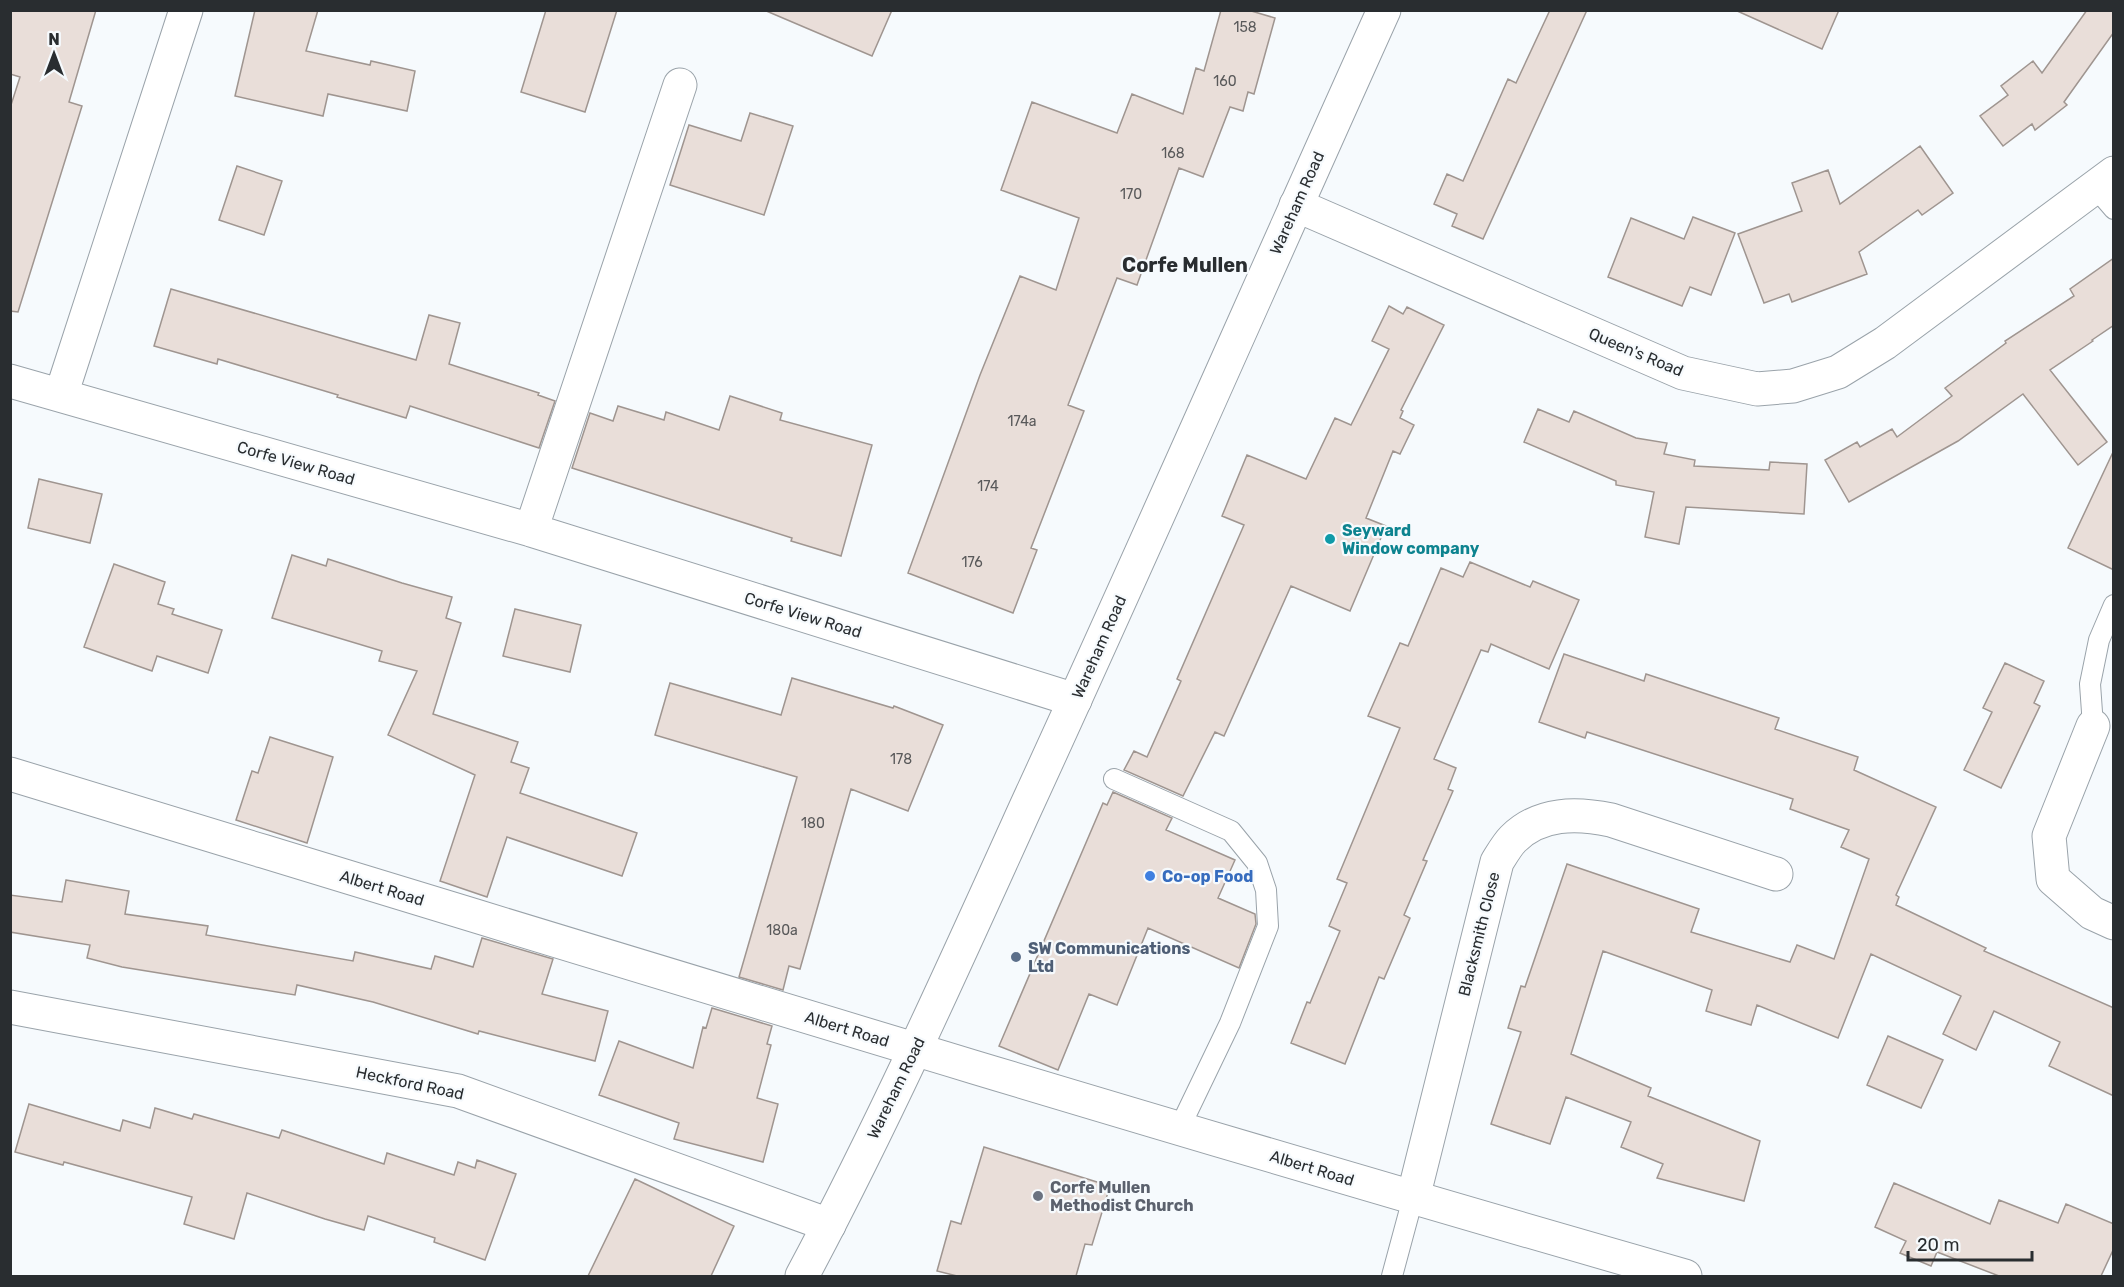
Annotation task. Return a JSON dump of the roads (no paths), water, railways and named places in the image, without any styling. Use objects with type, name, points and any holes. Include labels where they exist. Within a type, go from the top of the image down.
[{"type":"street","points":[[61,395],[186,10]]},
{"type":"street","name":"Wareham Road","points":[[802,1276],[915,1050],[1075,700],[1384,10]]},
{"type":"street","points":[[531,530],[680,85]]},
{"type":"street","name":"Queen's Road","points":[[1296,205],[1683,373],[1757,389],[1793,386],[1838,372],[1885,344],[2107,189]]},
{"type":"street","name":"Corfe View Road","points":[[10,381],[531,530],[1075,700]]},
{"type":"street","points":[[2092,726],[2049,836],[2053,879],[2092,912],[2114,923]]},
{"type":"street","name":"Albert Road","points":[[10,774],[915,1050],[1685,1276]]},
{"type":"street","name":"Blacksmith Close","points":[[1413,1198],[1497,862],[1512,840],[1527,827],[1546,819],[1585,815],[1611,820],[1776,874]]},
{"type":"street","name":"Heckford Road","points":[[10,1007],[458,1091],[829,1225]]},
{"type":"lane","points":[[2092,726],[2090,684],[2099,640],[2114,605]]},
{"type":"lane","points":[[1114,779],[1231,831],[1257,863],[1266,890],[1268,926],[1230,1023],[1179,1128]]},
{"type":"lane","points":[[1392,1276],[1413,1198]]},
{"type":"place","name":"Seyward Window company","points":[[1330,539]]},
{"type":"place","name":"Co-op Food","points":[[1150,876]]},
{"type":"place","name":"SW Communications Ltd","points":[[1016,957]]},
{"type":"place","name":"Corfe Mullen Methodist Church","points":[[1038,1196]]},
{"type":"district","name":"Corfe Mullen","points":[[1185,265]]}]
